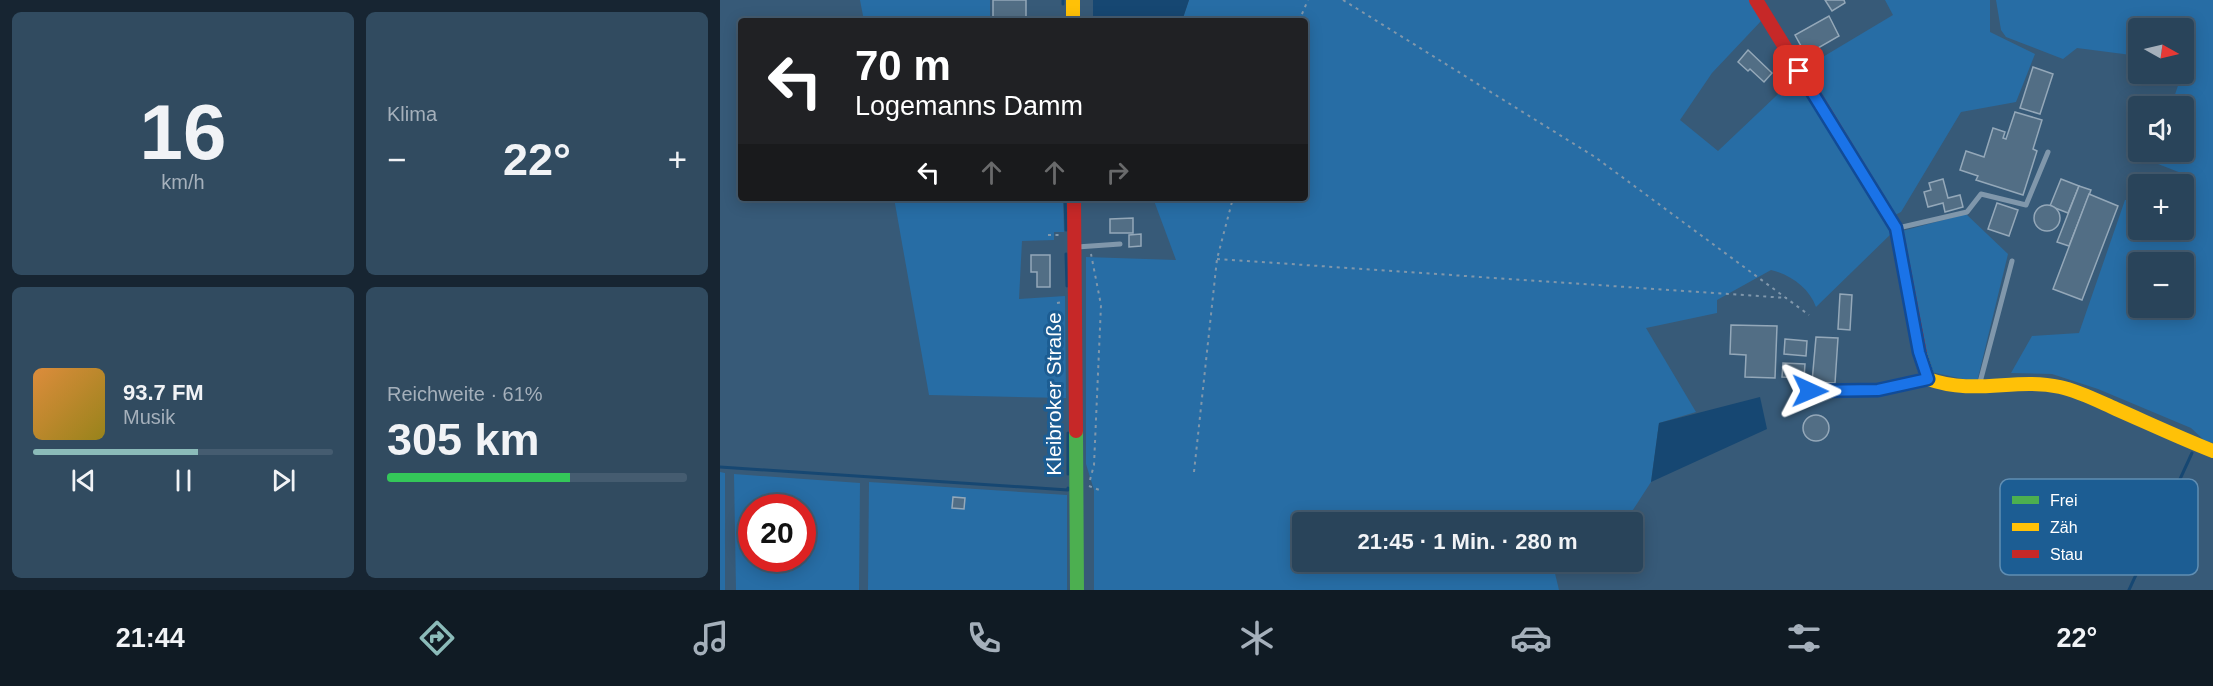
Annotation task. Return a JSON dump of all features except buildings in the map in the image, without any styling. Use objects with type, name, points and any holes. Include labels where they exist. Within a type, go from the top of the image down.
[{"type":"street","points":[[1072,0],[1073,18]]},
{"type":"street","points":[[1756,0],[1896,228],[1919,352],[1928,379],[1954,387],[2034,384],[2058,387],[2086,395],[2213,451]]},
{"type":"street","name":"Kleibroker Straße","points":[[1074,201],[1078,247],[1077,590]]},
{"type":"lane","points":[[1896,228],[1967,212],[1981,194],[2026,205],[2048,152]]},
{"type":"lane","points":[[1078,247],[1120,244]]},
{"type":"lane","points":[[1979,387],[2012,261]]},
{"type":"lane","points":[[1810,391],[1878,390],[1928,379]]},
{"type":"path","points":[[1300,18],[1308,0]]},
{"type":"path","points":[[1343,0],[1595,157],[1809,315]]},
{"type":"path","points":[[1194,472],[1217,259],[1232,201]]},
{"type":"path","points":[[1078,247],[1091,254],[1101,305],[1094,465],[1089,485],[1089,497]]},
{"type":"path","points":[[1217,259],[1786,298]]},
{"type":"path","points":[[1089,485],[1102,491]]},
{"type":"shaded area","points":[[860,0],[990,0],[990,18],[863,18]]},
{"type":"shaded area","points":[[1093,0],[1189,0],[1183,18],[1093,18]]},
{"type":"shaded area","points":[[1189,0],[1750,0],[1762,20],[1712,73],[1680,120],[1718,151],[1797,76],[1894,231],[1816,307],[1809,294],[1798,283],[1771,270],[1717,300],[1717,313],[1646,328],[1696,412],[1659,423],[1651,482],[1632,512],[1292,512],[1292,572],[1555,572],[1559,590],[1094,590],[1094,490],[1086,464],[1086,257],[1176,260],[1154,201],[1308,201],[1308,18],[1183,18]]},
{"type":"shaded area","points":[[1885,0],[1990,0],[1990,32],[2035,54],[2016,102],[1961,112],[1901,212],[1895,215],[1806,67],[1893,15]]},
{"type":"shaded area","points":[[1996,0],[2213,0],[2213,443],[2204,440],[2191,428],[2098,389],[2052,374],[2011,373],[2032,336],[2079,333],[2125,200],[2128,200],[2128,240],[2194,240],[2194,174],[2181,174],[2153,162],[2194,162],[2194,96],[2174,96],[2179,84],[2194,84],[2194,18],[2128,18],[2128,55],[2077,48],[2063,59],[2006,37],[2001,30]]},
{"type":"shaded area","points":[[895,201],[1063,201],[1064,232],[1054,232],[1054,240],[1022,241],[1019,299],[1065,296],[1066,398],[929,395]]},
{"type":"shaded area","points":[[1966,214],[2008,254],[1977,382],[1931,372],[1902,231]]},
{"type":"shaded area","points":[[1760,397],[1767,429],[1651,482],[1659,423]]},
{"type":"shaded area","points":[[720,472],[725,473],[725,590],[720,590]]},
{"type":"shaded area","points":[[734,474],[860,483],[859,590],[736,590]]},
{"type":"shaded area","points":[[869,482],[1067,495],[1067,590],[868,590]]},
{"type":"waterway","points":[[1065,201],[1066,230]]},
{"type":"waterway","points":[[1066,254],[1067,286]]},
{"type":"waterway","points":[[1068,433],[1068,474]]},
{"type":"waterway","points":[[2180,479],[2192,453]]},
{"type":"waterway","points":[[720,467],[1068,490],[1068,488]]},
{"type":"waterway","points":[[2129,590],[2136,575]]},
{"type":"traffic: fast","points":[[1076,431],[1077,590]]},
{"type":"traffic: slow","points":[[1073,0],[1073,18]]},
{"type":"traffic: slow","points":[[1920,354],[1928,379],[1962,386],[2043,384],[2060,387],[2088,396],[2213,451]]},
{"type":"traffic: jam","points":[[1756,0],[1896,228],[1920,354]]},
{"type":"traffic: jam","points":[[1074,201],[1076,431]]},
{"type":"route","points":[[1799,71],[1896,228],[1919,352],[1928,379],[1878,390],[1810,391]]}]
